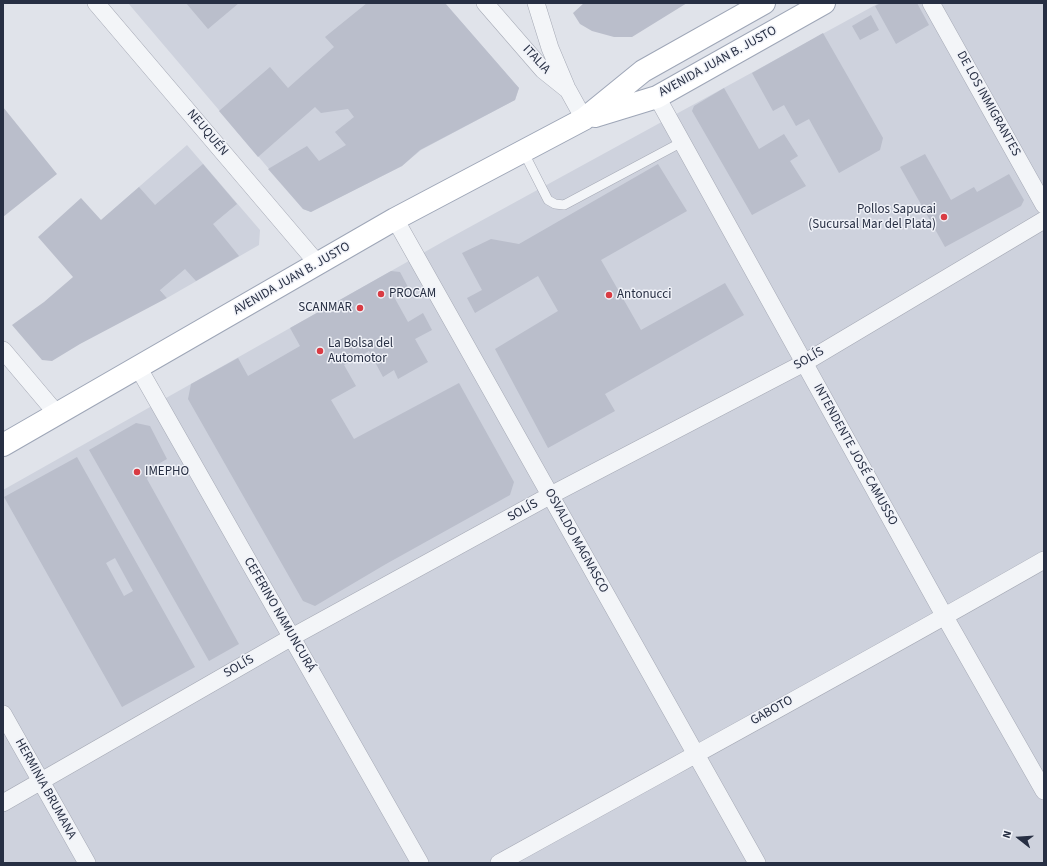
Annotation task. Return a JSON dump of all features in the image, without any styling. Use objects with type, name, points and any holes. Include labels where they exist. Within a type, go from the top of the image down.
[{"type":"main road","name":"AVENIDA JUAN B. JUSTO","points":[[584,119],[643,71],[764,3]]},
{"type":"main road","name":"AVENIDA JUAN B. JUSTO","points":[[3,445],[396,219],[584,119],[658,97],[824,3]]},
{"type":"street","name":"NEUQUÉN","points":[[96,3],[318,264]]},
{"type":"street","name":"ITALIA","points":[[485,3],[543,70],[568,90],[584,119]]},
{"type":"street","points":[[536,3],[550,48],[568,90]]},
{"type":"street","name":"DE LOS INMIGRANTES","points":[[931,3],[1044,205]]},
{"type":"street","name":"INTENDENTE JOSÉ CAMUSSO","points":[[658,97],[804,363],[1044,791]]},
{"type":"street","name":"OSVALDO MAGNASCO","points":[[396,219],[757,863]]},
{"type":"street","name":"SOLÍS","points":[[3,802],[292,637],[551,495],[804,363],[1044,220]]},
{"type":"street","points":[[3,350],[57,414]]},
{"type":"street","name":"CEFERINO NAMUNCURÁ","points":[[138,367],[420,863]]},
{"type":"street","name":"GABOTO","points":[[499,863],[1044,560]]},
{"type":"street","name":"HERMINIA BRUMANA","points":[[3,714],[87,863]]},
{"type":"lane","points":[[523,151],[548,200],[555,204],[564,205],[682,142]]},
{"type":"shaded area","points":[[128,3],[445,3],[519,88],[515,100],[421,150],[402,166],[311,212],[303,209]]},
{"type":"shaded area","points":[[879,3],[1044,3],[1044,863],[3,863],[3,490],[446,240]]},
{"type":"shaded area","points":[[187,145],[260,230],[259,245],[167,298],[101,220]]},
{"type":"building","points":[[186,3],[239,3],[208,29]]},
{"type":"building","points":[[367,3],[445,3],[519,88],[515,100],[420,150],[402,166],[311,212],[303,209],[268,169],[307,146],[319,161],[346,145],[335,132],[354,117],[348,109],[321,113],[315,107],[258,157],[219,111],[270,67],[288,88],[334,47],[325,37]]},
{"type":"building","points":[[584,3],[687,3],[632,37],[614,37],[592,31],[580,24],[573,13]]},
{"type":"building","points":[[881,3],[917,3],[929,25],[896,44],[875,6]]},
{"type":"building","points":[[871,15],[879,30],[860,40],[852,26]]},
{"type":"building","points":[[823,33],[883,138],[880,150],[839,173],[809,119],[796,126],[784,105],[773,111],[752,73]]},
{"type":"building","points":[[724,88],[759,149],[784,134],[798,156],[790,161],[806,186],[752,215],[692,111],[694,106]]},
{"type":"building","points":[[3,107],[57,174],[3,217]]},
{"type":"building","points":[[925,154],[951,200],[974,187],[977,192],[1009,174],[1024,200],[1021,206],[945,247],[900,167]]},
{"type":"building","points":[[203,164],[237,204],[213,224],[239,256],[196,281],[185,269],[160,290],[167,298],[80,344],[52,361],[42,360],[12,325],[44,302],[73,277],[38,237],[81,198],[101,220],[139,187],[155,205]]},
{"type":"building","points":[[658,164],[687,211],[601,260],[641,330],[725,283],[744,315],[605,394],[615,411],[548,448],[495,349],[558,311],[538,276],[475,313],[467,298],[482,290],[462,253],[491,239],[519,244]]},
{"type":"building","points":[[391,271],[400,272],[408,287],[393,295],[408,322],[423,313],[432,330],[415,339],[428,362],[398,379],[394,370],[383,377],[369,351],[344,365],[356,386],[331,400],[354,439],[459,383],[514,482],[510,495],[386,564],[315,606],[303,601],[188,399],[191,384],[238,358],[248,376],[300,346],[290,328]]},
{"type":"building","points":[[136,423],[150,426],[167,459],[151,468],[147,479],[239,644],[209,661],[89,450]]},
{"type":"building","points":[[77,457],[195,667],[122,707],[4,497]],"holes":[[[115,558],[133,591],[124,596],[106,563]]]},
{"type":"place","name":"Pollos Sapucai (Sucursal Mar del Plata)","points":[[944,217]]},
{"type":"place","name":"PROCAM","points":[[381,294]]},
{"type":"place","name":"Antonucci","points":[[609,295]]},
{"type":"place","name":"SCANMAR","points":[[360,308]]},
{"type":"place","name":"La Bolsa del Automotor","points":[[320,351]]},
{"type":"place","name":"IMEPHO","points":[[137,472]]}]
